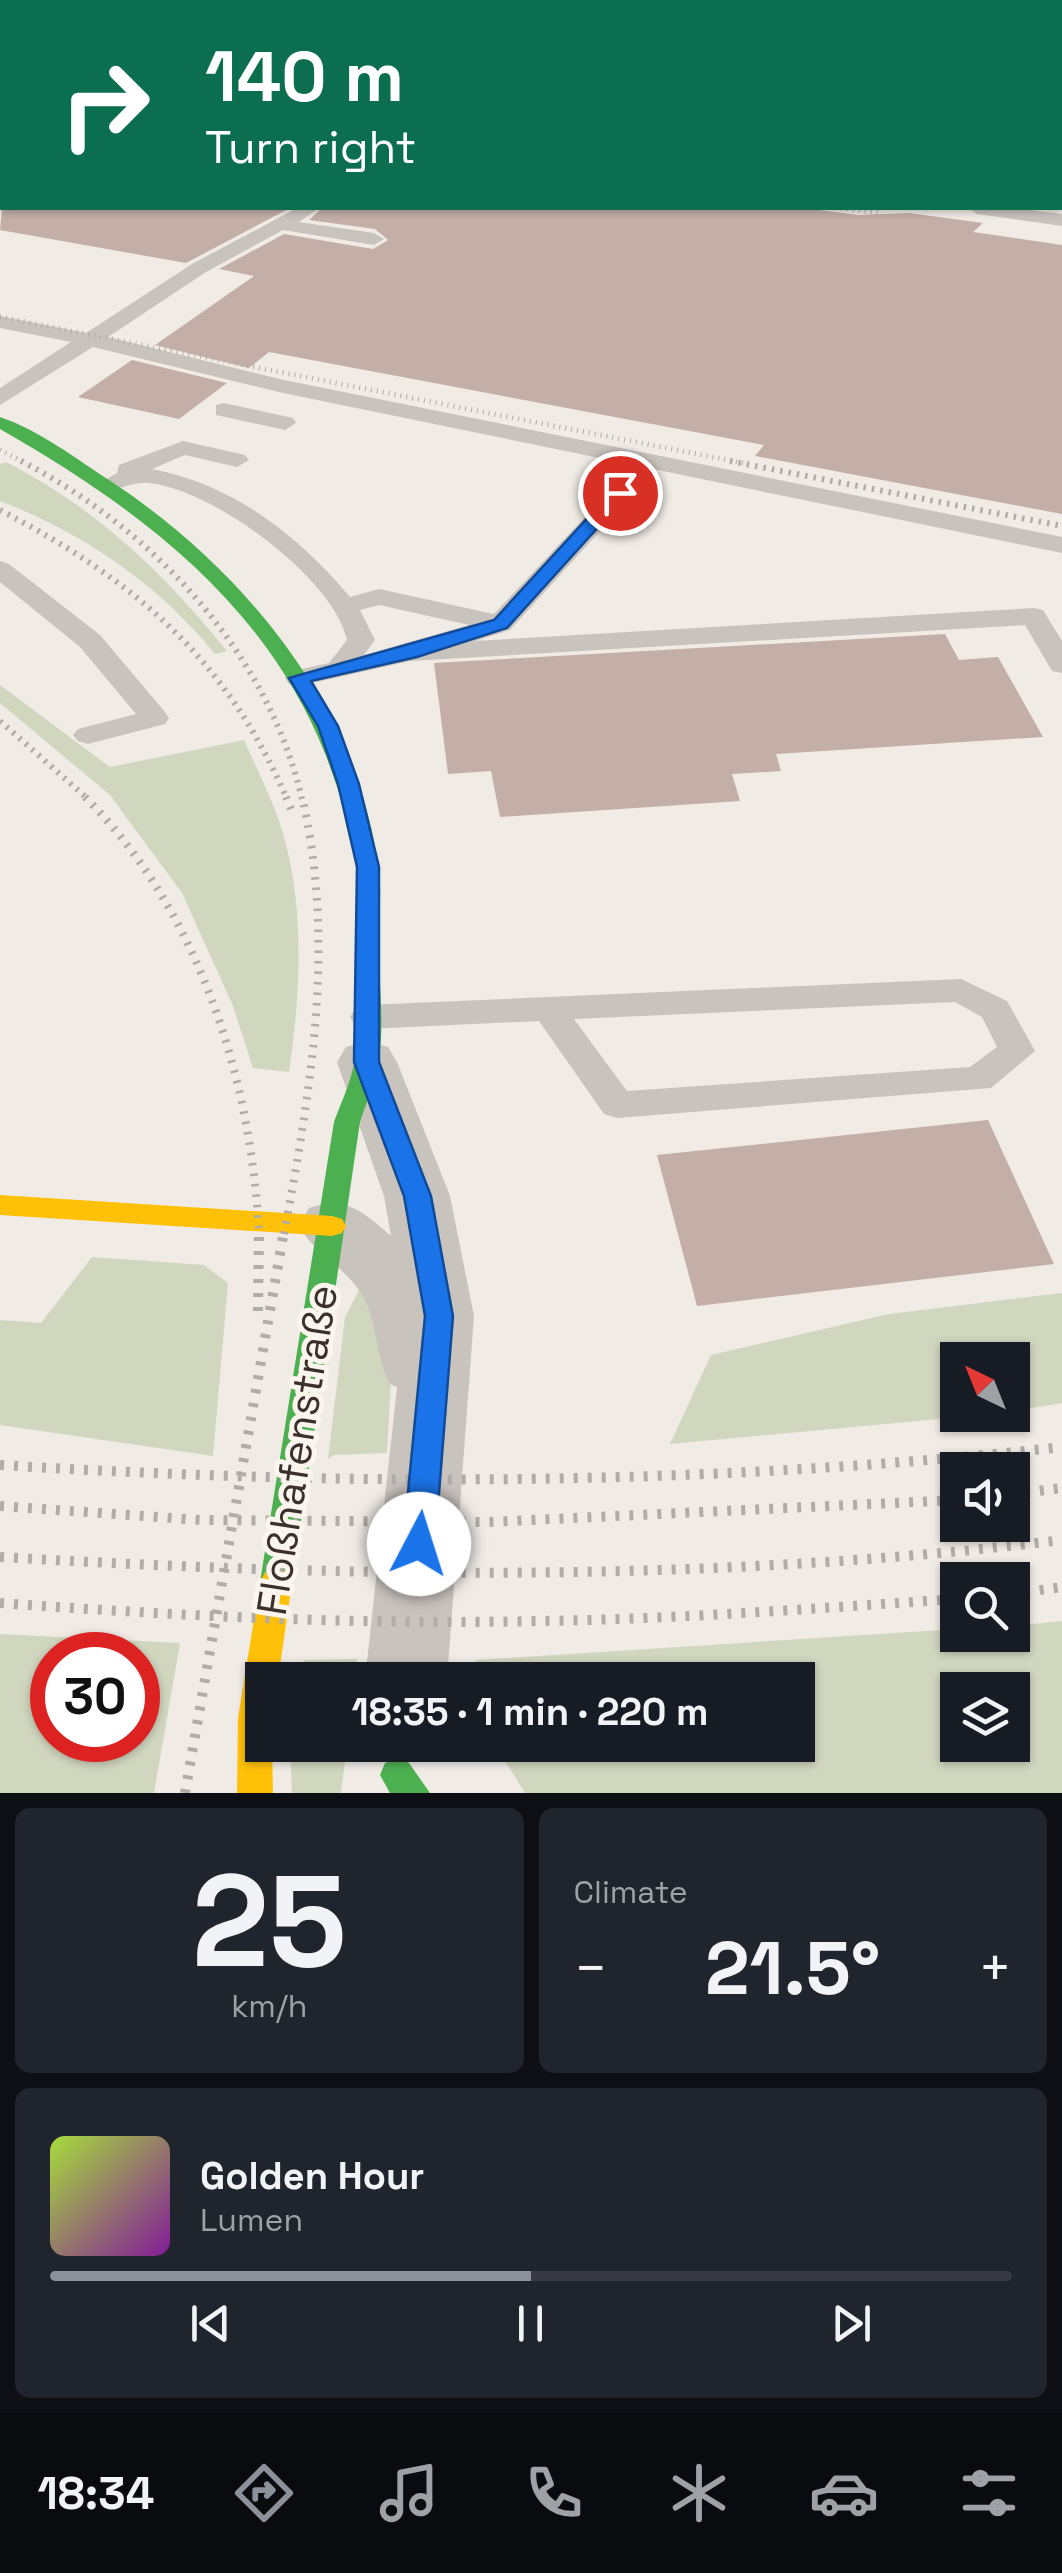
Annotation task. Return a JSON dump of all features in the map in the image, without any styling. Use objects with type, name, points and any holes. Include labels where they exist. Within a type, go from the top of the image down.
[{"type":"street","name":"Floßhafenstraße","points":[[0,422],[109,481],[199,550],[249,601],[328,726],[349,784],[368,867],[367,1040],[347,1122],[254,1718],[254,1793]]},
{"type":"street","name":"Floßhafenstraße","points":[[367,1040],[417,1196],[428,1239],[439,1316],[408,1662]]},
{"type":"street","points":[[0,1205],[332,1226]]},
{"type":"street","name":"Floßhafenstraße","points":[[332,1226],[376,1258],[404,1305],[428,1441]]},
{"type":"lane","points":[[0,398],[200,268],[307,210]]},
{"type":"lane","points":[[990,210],[1062,220]]},
{"type":"lane","points":[[284,224],[374,239]]},
{"type":"lane","points":[[0,322],[282,386],[1062,545]]},
{"type":"lane","points":[[224,410],[285,423]]},
{"type":"lane","points":[[109,481],[182,448],[237,460]]},
{"type":"lane","points":[[109,481],[150,473],[227,501],[258,518],[357,623],[361,640],[338,669]]},
{"type":"lane","points":[[299,678],[410,653],[500,624],[620,493]]},
{"type":"lane","points":[[0,569],[90,640],[155,718],[88,735]]},
{"type":"lane","points":[[344,606],[379,598],[500,624]]},
{"type":"lane","points":[[410,653],[1034,616],[1062,665]]},
{"type":"lane","points":[[367,1040],[550,1011],[961,990],[995,1008],[1017,1051],[978,1079],[617,1105],[550,1011]]},
{"type":"green space","points":[[6,462],[70,500],[127,544],[227,651],[215,654],[169,605],[90,545],[0,501],[0,464]]},
{"type":"green space","points":[[0,685],[110,767],[244,740],[281,828],[296,898],[298,985],[289,1072],[253,1068],[233,1006],[182,893],[110,795],[0,703]]},
{"type":"green space","points":[[92,1257],[204,1265],[228,1283],[213,1456],[0,1425],[0,1320],[41,1323]]},
{"type":"green space","points":[[360,1288],[392,1362],[387,1453],[334,1455],[328,1459],[345,1317]]},
{"type":"green space","points":[[1062,1293],[1062,1403],[1030,1408],[1030,1342],[940,1342],[940,1419],[670,1444],[711,1355],[889,1314]]},
{"type":"green space","points":[[1062,1621],[1062,1793],[525,1793],[506,1762],[815,1762],[815,1662],[476,1660],[940,1630],[940,1652],[1030,1652],[1030,1624]]},
{"type":"green space","points":[[0,1634],[30,1636],[30,1762],[159,1762],[154,1793],[0,1793]]},
{"type":"green space","points":[[160,1642],[180,1643],[160,1758]]},
{"type":"green space","points":[[357,1659],[357,1662],[305,1660]]},
{"type":"green space","points":[[291,1762],[345,1762],[341,1793],[292,1793]]},
{"type":"building","points":[[2,210],[286,210],[186,263],[0,230]]},
{"type":"building","points":[[320,210],[819,210],[858,215],[909,213],[983,223],[973,232],[1062,245],[1062,514],[755,456],[764,445],[269,352],[249,368],[155,345],[254,276],[219,269],[284,234],[373,249],[388,240],[375,229],[309,220]]},
{"type":"building","points":[[132,360],[227,383],[179,419],[78,397]]},
{"type":"building","points":[[945,634],[959,660],[998,657],[1043,737],[776,754],[781,771],[732,774],[740,801],[500,817],[491,771],[448,774],[434,663]]},
{"type":"building","points":[[988,1120],[1054,1264],[697,1306],[657,1155]]},
{"type":"railway","points":[[857,210],[880,213]]},
{"type":"railway","points":[[0,317],[743,463]]},
{"type":"railway","points":[[0,450],[26,463]]},
{"type":"railway","points":[[21,461],[116,522],[159,559],[198,601],[233,646],[262,694],[286,745],[302,799]]},
{"type":"railway","points":[[730,461],[1062,526]]},
{"type":"railway","points":[[0,510],[93,565],[171,628],[235,704],[287,799]]},
{"type":"railway","points":[[0,721],[88,799]]},
{"type":"railway","points":[[85,797],[125,842],[159,891],[188,943],[211,999],[244,1115],[259,1234]]},
{"type":"railway","points":[[286,797],[294,816]]},
{"type":"railway","points":[[284,1234],[316,1016],[317,906],[302,797]]},
{"type":"railway","points":[[241,1476],[284,1231]]},
{"type":"railway","points":[[258,1311],[259,1234]]},
{"type":"railway","points":[[241,1476],[664,1476],[929,1460],[1062,1447]]},
{"type":"railway","points":[[0,1465],[241,1476]]},
{"type":"railway","points":[[233,1520],[241,1476]]},
{"type":"railway","points":[[1030,1492],[1062,1488]]},
{"type":"railway","points":[[233,1520],[488,1522],[940,1501]]},
{"type":"railway","points":[[0,1506],[233,1520]]},
{"type":"railway","points":[[225,1567],[233,1520]]},
{"type":"railway","points":[[225,1567],[399,1572],[664,1570],[797,1564],[1062,1540]]},
{"type":"railway","points":[[0,1557],[225,1567]]},
{"type":"railway","points":[[216,1616],[225,1567]]},
{"type":"railway","points":[[1030,1591],[1062,1587]]},
{"type":"railway","points":[[216,1616],[405,1622],[592,1620],[940,1600]]},
{"type":"railway","points":[[0,1603],[216,1616]]},
{"type":"railway","points":[[185,1793],[216,1616]]},
{"type":"traffic: fast","points":[[0,422],[131,502],[188,549],[240,600],[285,657],[321,720],[349,790],[368,877],[368,1050],[347,1122],[276,1582]]},
{"type":"traffic: fast","points":[[397,1775],[412,1793]]},
{"type":"traffic: slow","points":[[0,1205],[332,1226]]},
{"type":"traffic: slow","points":[[255,1793],[255,1718],[276,1582]]},
{"type":"route","points":[[419,1544],[439,1316],[428,1239],[417,1196],[367,1062],[368,867],[349,784],[328,726],[299,678],[410,653],[500,624],[620,493]]}]
